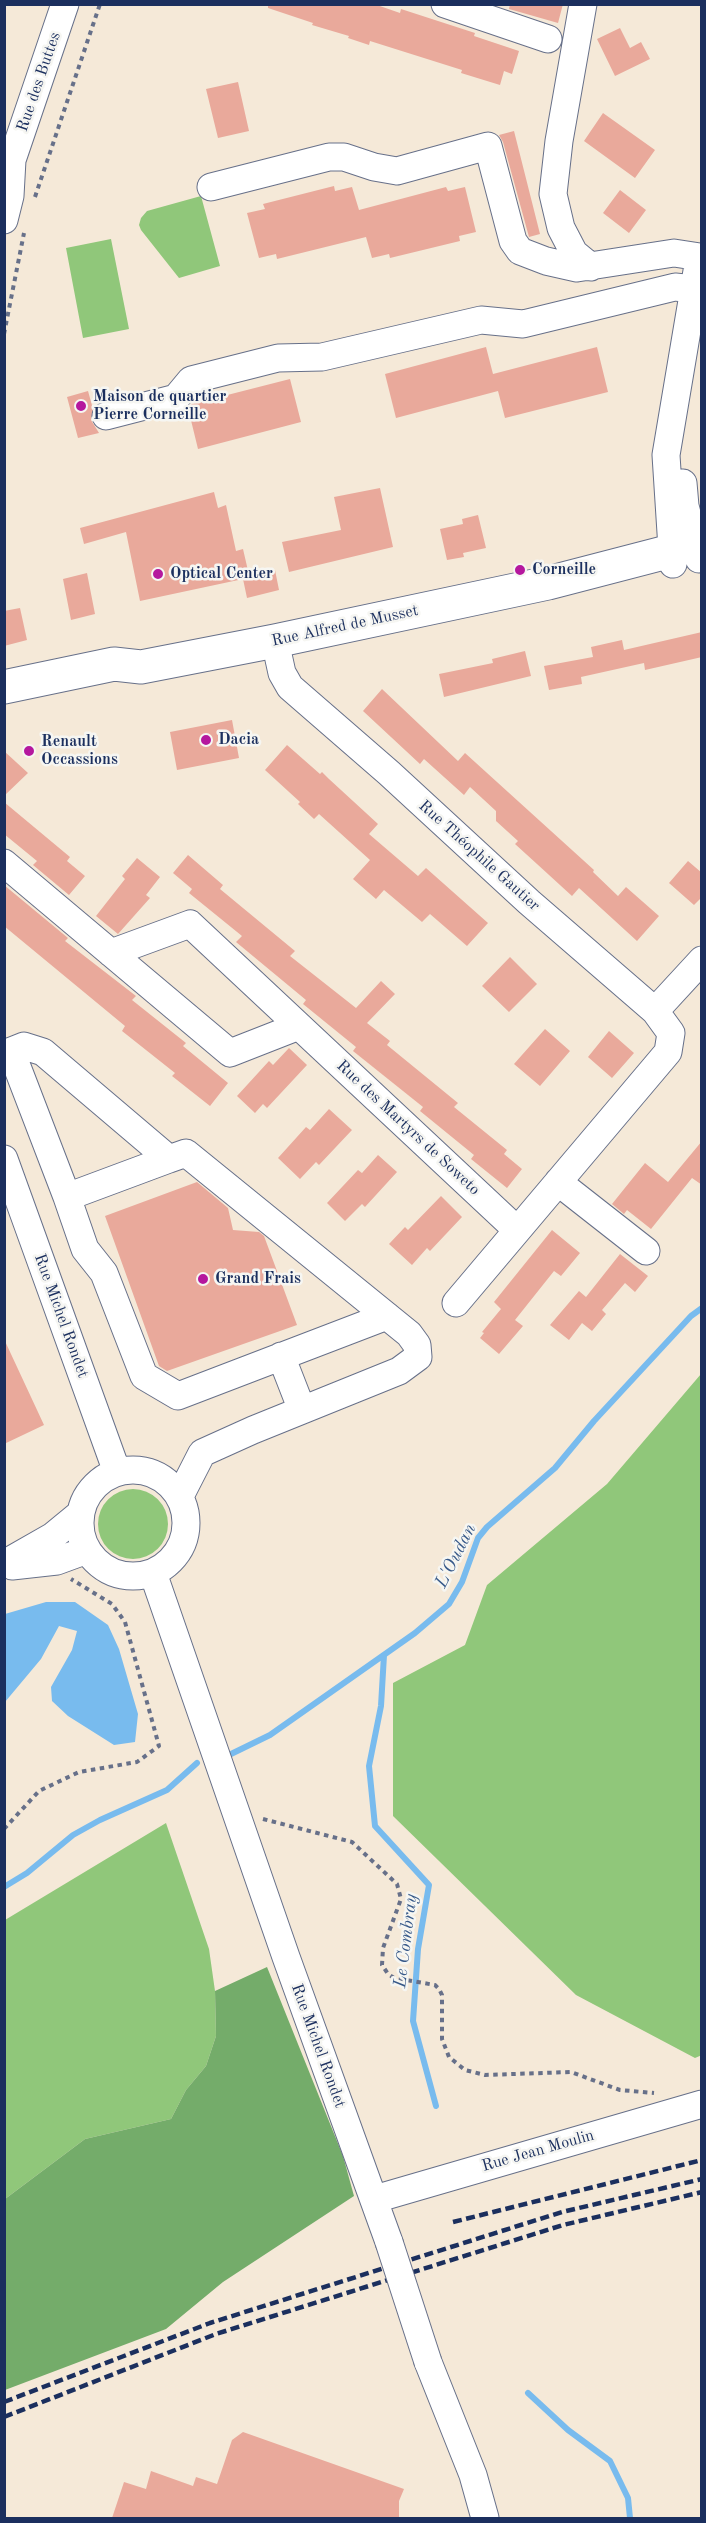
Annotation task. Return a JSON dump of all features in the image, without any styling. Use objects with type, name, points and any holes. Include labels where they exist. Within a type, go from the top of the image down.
[{"type":"main road","name":"Rue Alfred de Musset","points":[[4,687],[114,664],[141,667],[275,641],[690,552]]},
{"type":"main road","name":"Rue Alfred de Musset","points":[[4,708],[118,680],[141,667]]},
{"type":"street","name":"Rue des Buttes","points":[[15,226],[8,166],[65,4]]},
{"type":"street","points":[[445,4],[548,39]]},
{"type":"street","points":[[583,4],[559,141],[553,194],[561,228],[574,254],[591,267]]},
{"type":"street","points":[[211,187],[329,157],[344,157],[374,167],[397,171],[488,146],[513,241],[520,251],[546,261],[578,268],[674,253],[701,253],[673,405],[690,552]]},
{"type":"street","points":[[106,416],[176,398],[191,380],[278,358],[322,357],[481,320],[523,324],[675,287],[694,289]]},
{"type":"street","name":"Rue Théophile Gautier","points":[[275,641],[282,674],[290,687],[389,773],[529,902],[656,1011]]},
{"type":"street","points":[[4,863],[230,1053],[299,1026]]},
{"type":"street","name":"Rue des Martyrs de Soweto","points":[[111,953],[190,924],[517,1230]]},
{"type":"street","points":[[456,1303],[668,1052],[671,1033],[656,1011],[702,960]]},
{"type":"street","points":[[170,1159],[43,1052],[24,1047],[8,1052],[67,1197],[85,1249],[104,1273],[144,1376],[178,1396],[387,1316]]},
{"type":"street","points":[[67,1197],[186,1153],[387,1316],[417,1345],[418,1357],[399,1371],[202,1453],[180,1496]]},
{"type":"street","name":"Rue Michel Rondet","points":[[4,1160],[117,1472]]},
{"type":"street","points":[[558,1182],[646,1251]]},
{"type":"street","points":[[280,1356],[302,1410]]},
{"type":"street","points":[[135,1469],[153,1473],[168,1482],[180,1496],[186,1514],[186,1532],[180,1549],[168,1563],[153,1573],[138,1576],[123,1575],[96,1562],[87,1550],[80,1526],[85,1500],[93,1488],[117,1472],[135,1469]]},
{"type":"street","points":[[4,1565],[53,1536],[81,1513]]},
{"type":"street","points":[[4,1565],[57,1561],[87,1550]]},
{"type":"street","name":"Rue Michel Rondet","points":[[153,1573],[286,1957],[375,2199],[428,2362],[473,2475],[485,2518]]},
{"type":"street","name":"Rue Jean Moulin","points":[[375,2199],[702,2104]]},
{"type":"path","points":[[34,198],[100,4]]},
{"type":"path","points":[[4,334],[15,226]]},
{"type":"path","points":[[4,1829],[39,1791],[79,1772],[138,1762],[159,1746],[125,1622],[112,1604],[62,1574],[57,1561]]},
{"type":"path","points":[[236,1811],[352,1842],[397,1884],[401,1899],[383,1948],[382,1965],[394,1978],[435,1985],[442,1995],[442,2040],[449,2057],[465,2070],[485,2074],[571,2072],[620,2090],[649,2091],[658,2095],[671,2113]]},
{"type":"green space","points":[[201,196],[220,266],[179,278],[139,225],[147,211]]},
{"type":"green space","points":[[111,239],[129,329],[83,338],[66,248]]},
{"type":"green space","points":[[701,1374],[702,2055],[695,2058],[576,1995],[393,1816],[393,1683],[465,1645],[487,1585],[607,1484]]},
{"type":"green space","points":[[126,1489],[140,1489],[153,1495],[162,1504],[168,1517],[166,1537],[158,1549],[140,1559],[126,1559],[113,1553],[104,1544],[98,1531],[98,1517],[104,1504],[113,1495]]},
{"type":"green space","points":[[166,1823],[209,1949],[215,1991],[216,2036],[206,2066],[186,2090],[171,2119],[85,2139],[5,2199],[5,1920]]},
{"type":"green space","points":[[267,1967],[343,2156],[354,2196],[223,2282],[166,2329],[5,2390],[5,2199],[85,2139],[171,2119],[186,2090],[206,2066],[216,2036],[215,1991]]},
{"type":"water","points":[[46,1602],[75,1602],[108,1625],[119,1649],[138,1714],[135,1742],[114,1745],[68,1716],[52,1701],[51,1687],[72,1650],[77,1631],[59,1626],[41,1659],[5,1702],[5,1614]]},
{"type":"building","points":[[268,4],[374,4],[400,13],[401,9],[475,33],[474,36],[519,51],[512,74],[504,71],[500,85],[461,73],[462,70],[370,41],[369,45],[348,38],[349,36],[268,8]]},
{"type":"building","points":[[510,4],[563,4],[558,23],[509,9]]},
{"type":"building","points":[[620,28],[630,48],[641,42],[650,59],[615,76],[597,39]]},
{"type":"building","points":[[238,82],[249,131],[218,138],[206,89]]},
{"type":"building","points":[[603,113],[655,150],[635,178],[584,141]]},
{"type":"building","points":[[514,131],[540,234],[529,237],[503,142],[499,135]]},
{"type":"building","points":[[334,186],[335,191],[352,187],[359,210],[446,187],[448,191],[465,187],[476,232],[459,236],[460,241],[390,258],[389,254],[372,258],[366,237],[277,259],[276,254],[259,258],[247,213],[265,209],[263,204]]},
{"type":"building","points":[[620,190],[646,210],[629,233],[603,213]]},
{"type":"building","points":[[486,347],[493,374],[597,347],[608,392],[505,418],[498,391],[396,418],[385,374]]},
{"type":"building","points":[[290,379],[301,422],[198,449],[188,408],[192,404]]},
{"type":"building","name":"Maison de quartier Pierre Corneille","points":[[88,391],[93,409],[91,420],[99,433],[78,438],[67,397]]},
{"type":"building","points":[[380,488],[393,547],[289,572],[282,542],[341,530],[334,497]]},
{"type":"building","points":[[214,492],[218,508],[226,505],[236,551],[243,549],[249,575],[275,570],[279,590],[247,598],[243,579],[140,601],[126,532],[84,544],[80,528]]},
{"type":"building","points":[[478,515],[486,548],[463,553],[464,557],[447,560],[440,529],[463,524],[462,519]]},
{"type":"building","points":[[87,573],[95,614],[71,620],[63,579]]},
{"type":"building","points":[[20,608],[27,640],[4,646],[4,611]]},
{"type":"building","points":[[702,632],[702,657],[645,670],[644,663],[581,677],[582,684],[549,690],[544,666],[593,657],[591,647],[622,640],[624,650]]},
{"type":"building","points":[[525,651],[531,676],[444,697],[439,674],[493,663],[492,659]]},
{"type":"building","points":[[382,689],[458,761],[465,753],[594,870],[593,872],[618,896],[626,887],[659,916],[637,941],[579,888],[572,896],[515,844],[518,841],[496,821],[496,811],[470,787],[464,795],[424,759],[420,764],[363,711]]},
{"type":"building","points":[[232,720],[239,758],[177,770],[170,732]]},
{"type":"building","points":[[287,745],[320,774],[322,772],[378,824],[369,834],[418,876],[426,868],[488,923],[467,946],[430,914],[422,922],[384,890],[376,899],[353,879],[370,860],[319,814],[314,819],[298,804],[300,802],[265,770]]},
{"type":"building","points":[[4,751],[28,773],[4,796]]},
{"type":"building","points":[[4,802],[70,857],[67,861],[85,876],[69,895],[33,865],[37,861],[4,834]]},
{"type":"building","points":[[188,855],[223,885],[220,889],[295,951],[290,956],[356,1008],[381,981],[395,994],[367,1023],[390,1041],[387,1045],[458,1103],[454,1107],[507,1150],[504,1154],[522,1169],[507,1188],[471,1159],[474,1155],[420,1111],[423,1107],[353,1051],[356,1047],[303,1004],[306,1000],[236,942],[242,936],[189,893],[192,889],[173,873]]},
{"type":"building","points":[[137,858],[160,877],[146,895],[150,898],[118,934],[96,916],[125,879],[122,876]]},
{"type":"building","points":[[688,861],[702,873],[702,897],[694,905],[669,883]]},
{"type":"building","points":[[4,885],[68,938],[65,941],[136,996],[132,1000],[186,1043],[183,1046],[228,1083],[210,1106],[172,1076],[175,1073],[122,1031],[125,1026],[4,926]]},
{"type":"building","points":[[510,957],[537,984],[509,1012],[482,986]]},
{"type":"building","points":[[545,1029],[570,1051],[540,1086],[514,1064]]},
{"type":"building","points":[[609,1031],[634,1053],[612,1078],[588,1057]]},
{"type":"building","points":[[289,1048],[307,1065],[267,1108],[263,1104],[255,1113],[237,1096],[269,1061],[273,1065]]},
{"type":"building","points":[[329,1109],[352,1130],[319,1165],[316,1162],[300,1179],[278,1158],[306,1127],[310,1130]]},
{"type":"building","points":[[702,1141],[702,1185],[692,1178],[651,1229],[627,1210],[624,1214],[612,1204],[645,1163],[668,1182]]},
{"type":"building","points":[[378,1155],[397,1172],[365,1207],[362,1204],[345,1221],[327,1203],[358,1170],[362,1173]]},
{"type":"building","name":"Grand Frais","points":[[197,1182],[228,1208],[233,1230],[259,1232],[264,1236],[297,1325],[167,1371],[159,1366],[105,1216]]},
{"type":"building","points":[[441,1196],[462,1217],[430,1251],[427,1248],[412,1265],[389,1244],[405,1227],[408,1230]]},
{"type":"building","points":[[552,1230],[580,1253],[561,1276],[554,1271],[515,1320],[523,1326],[499,1354],[480,1338],[484,1333],[482,1332],[501,1309],[494,1302]]},
{"type":"building","points":[[620,1254],[648,1276],[635,1292],[625,1283],[602,1310],[606,1314],[592,1331],[582,1323],[569,1340],[550,1325],[579,1291],[586,1297]]},
{"type":"building","points":[[4,1339],[44,1425],[4,1444]]},
{"type":"building","points":[[243,2432],[404,2489],[399,2501],[399,2518],[112,2518],[124,2482],[146,2489],[151,2471],[193,2486],[196,2477],[217,2484],[232,2440]]},
{"type":"waterway","name":"L'Oudan","points":[[231,1754],[270,1735],[415,1633],[449,1604],[462,1582],[478,1538],[487,1527],[555,1468],[594,1421],[691,1316],[702,1308]]},
{"type":"waterway","name":"Le Combray","points":[[384,1655],[381,1706],[369,1766],[375,1826],[429,1885],[418,1949],[413,2021],[436,2106]]},
{"type":"waterway","name":"L'Oudan","points":[[4,1887],[27,1873],[73,1835],[100,1820],[167,1790],[197,1763]]},
{"type":"waterway","name":"Le Combray","points":[[528,2393],[568,2430],[610,2461],[628,2498],[630,2518]]},
{"type":"railway","points":[[453,2222],[702,2160]]},
{"type":"railway","points":[[4,2402],[210,2323],[562,2212],[702,2179]]},
{"type":"railway","points":[[4,2417],[216,2334],[563,2225],[702,2192]]},
{"type":"place","name":"Maison de quartier Pierre Corneille","points":[[81,406]]},
{"type":"place","name":"Corneille","points":[[520,570]]},
{"type":"place","name":"Optical Center","points":[[158,574]]},
{"type":"place","name":"Dacia","points":[[206,740]]},
{"type":"place","name":"Renault Occassions","points":[[29,751]]},
{"type":"place","name":"Grand Frais","points":[[203,1279]]}]
